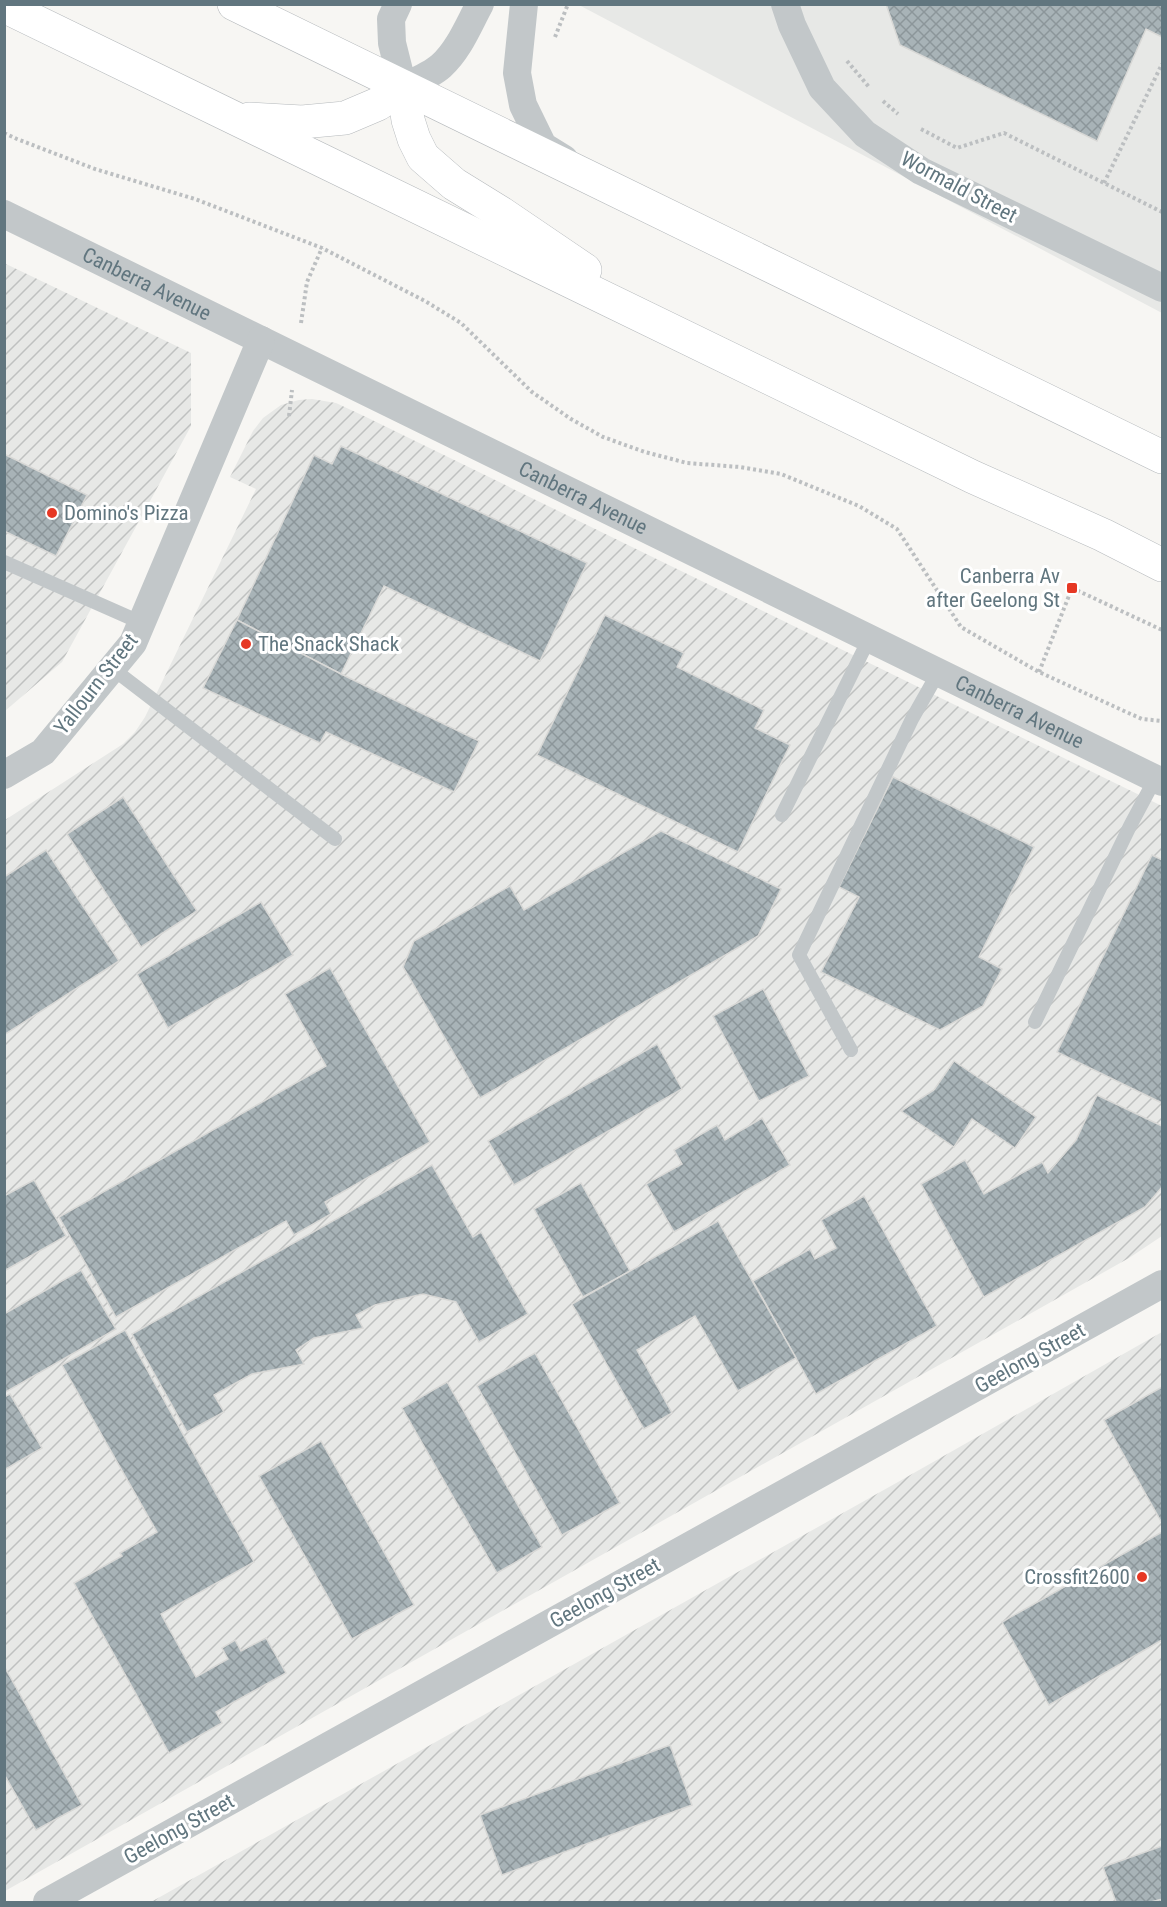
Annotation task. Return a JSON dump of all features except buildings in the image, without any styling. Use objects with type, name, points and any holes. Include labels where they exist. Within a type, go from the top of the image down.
[{"type":"highway","points":[[234,4],[1162,457]]},
{"type":"highway","points":[[4,6],[973,477],[1162,565]]},
{"type":"highway","points":[[234,118],[302,122],[345,118],[378,104],[403,87]]},
{"type":"highway","points":[[403,87],[408,120],[423,157],[454,184],[501,213],[681,335]]},
{"type":"street","points":[[398,4],[391,19],[392,43],[403,87],[443,65],[455,49],[480,4]]},
{"type":"street","points":[[524,4],[517,73],[523,105],[543,146],[614,189]]},
{"type":"street","name":"Wormald Street","points":[[785,4],[792,25],[822,88],[864,134],[921,171],[1162,288]]},
{"type":"street","name":"Canberra Avenue","points":[[4,214],[1159,781]]},
{"type":"street","name":"Yallourn Street","points":[[4,775],[43,752],[133,643],[261,340]]},
{"type":"street","name":"Geelong Street","points":[[46,1902],[1162,1284]]},
{"type":"lane","points":[[4,562],[142,623]]},
{"type":"lane","points":[[782,815],[870,639]]},
{"type":"lane","points":[[112,669],[335,839]]},
{"type":"lane","points":[[852,1050],[799,955],[912,719],[938,673]]},
{"type":"lane","points":[[1035,1022],[1130,826],[1159,781]]},
{"type":"path","points":[[846,59],[872,91]]},
{"type":"path","points":[[1104,183],[1162,64]]},
{"type":"path","points":[[879,99],[902,117]]},
{"type":"path","points":[[919,128],[957,148],[1004,133],[1162,212]]},
{"type":"path","points":[[4,133],[95,169],[195,199],[321,248],[415,295],[461,323],[532,392],[571,419],[603,437],[645,452],[687,463],[740,467],[781,474],[859,506],[897,529],[961,627],[1039,672],[1142,719],[1162,721]]},
{"type":"path","points":[[1039,672],[1072,588],[1162,630]]},
{"type":"shaded area","points":[[579,5],[1162,5],[1162,313]]},
{"type":"shaded area","points":[[4,263],[191,353],[191,426],[62,662],[5,711]]},
{"type":"shaded area","points":[[312,399],[336,403],[366,417],[1162,806],[1162,1236],[1129,1258],[5,1891],[5,820],[123,744],[135,732],[145,717],[256,489],[230,477],[253,431],[263,418],[281,405]]},
{"type":"shaded area","points":[[1162,1332],[1162,1902],[151,1902],[898,1482]]},
{"type":"place","name":"Domino's Pizza","points":[[52,513]]},
{"type":"place","name":"Canberra Av after Geelong St","points":[[1072,588]]},
{"type":"place","name":"The Snack Shack","points":[[246,644]]},
{"type":"place","name":"Crossfit2600","points":[[1142,1577]]}]
